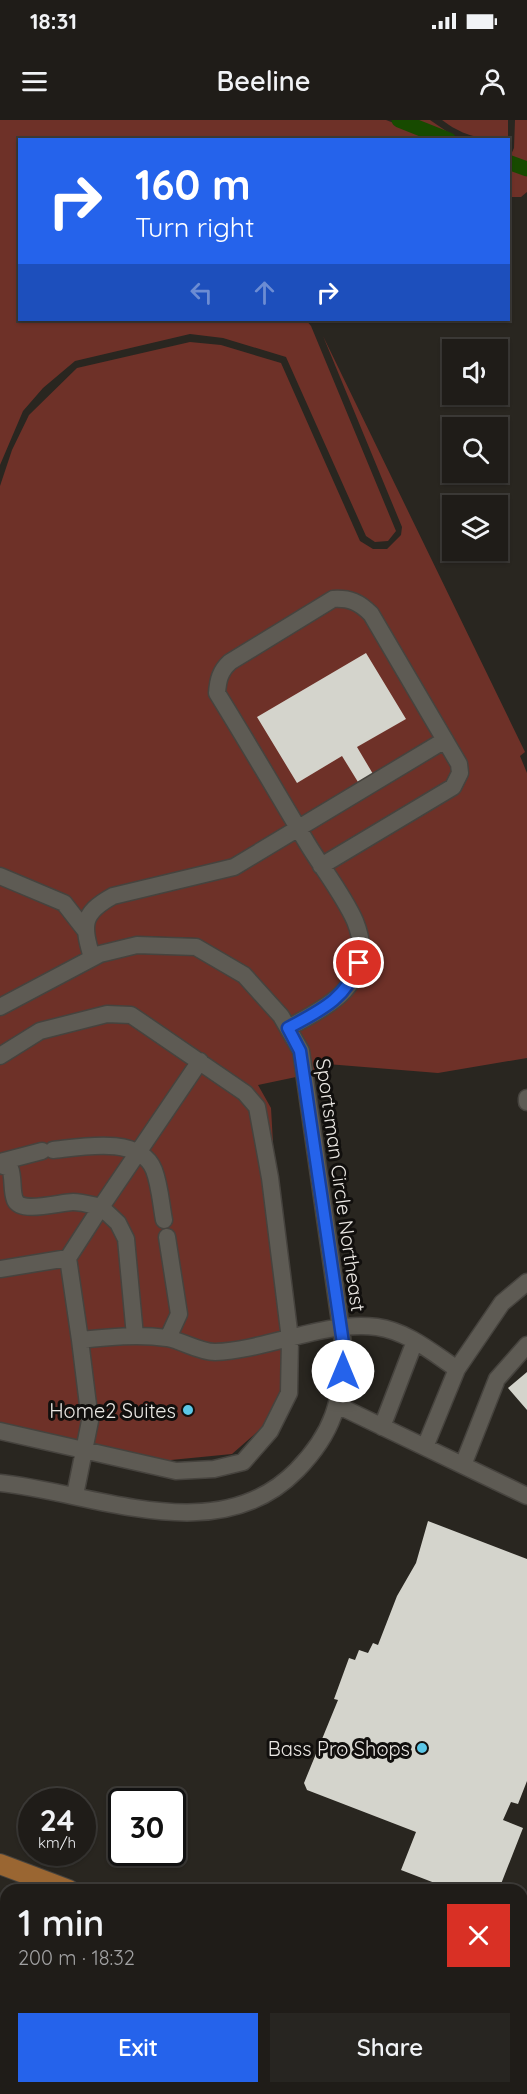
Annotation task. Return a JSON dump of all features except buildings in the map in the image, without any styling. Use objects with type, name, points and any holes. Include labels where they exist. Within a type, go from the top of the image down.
[{"type":"main road","points":[[0,1864],[53,1884]]},
{"type":"street","points":[[288,1028],[332,1003],[344,993],[359,963],[360,936],[354,919],[321,866],[299,830],[218,693],[221,670],[230,662],[333,599],[347,598],[360,604],[371,614],[446,740],[459,764],[460,773],[453,787],[321,866]]},
{"type":"street","points":[[84,930],[88,916],[98,904],[113,896],[234,867],[446,740]]},
{"type":"street","points":[[0,876],[64,903],[84,930],[92,958]]},
{"type":"street","name":"Sportsman Circle Northeast","points":[[0,1007],[92,958],[137,945],[196,946],[244,975],[281,1016],[300,1051],[344,1350],[341,1392],[329,1428],[307,1459],[281,1485],[242,1506],[198,1514],[129,1506],[0,1483]]},
{"type":"street","points":[[0,1056],[40,1031],[107,1014],[131,1015],[245,1093],[257,1107],[270,1178],[290,1339],[289,1393],[270,1431],[243,1462],[214,1469],[176,1471],[0,1431]]},
{"type":"street","points":[[75,1495],[90,1421],[68,1258],[200,1061]]},
{"type":"street","points":[[0,1163],[47,1151],[114,1144],[139,1154],[153,1168],[164,1220]]},
{"type":"street","points":[[0,1163],[10,1168],[15,1199],[19,1204],[32,1207],[74,1202],[101,1207],[118,1223],[126,1239],[135,1336]]},
{"type":"street","points":[[167,1237],[179,1314],[168,1338]]},
{"type":"street","points":[[0,1269],[68,1258]]},
{"type":"street","points":[[425,1447],[457,1369],[502,1303],[527,1282]]},
{"type":"street","points":[[80,1340],[135,1336],[168,1338],[212,1352],[252,1349],[341,1328],[378,1327],[415,1341],[457,1369]]},
{"type":"street","points":[[382,1427],[415,1341]]},
{"type":"street","points":[[463,1466],[497,1379],[527,1345]]},
{"type":"street","points":[[337,1405],[527,1496]]},
{"type":"shaded area","points":[[0,120],[386,120],[433,138],[18,138],[18,321],[307,321],[311,326],[396,531],[388,541],[375,542],[366,536],[286,357],[223,338],[190,334],[75,361],[43,388],[23,411],[0,465]]},
{"type":"shaded area","points":[[407,120],[430,120],[455,138]]},
{"type":"shaded area","points":[[442,120],[508,120],[508,138],[484,138],[457,130]]},
{"type":"shaded area","points":[[515,120],[527,120],[527,166],[510,159],[514,148]]},
{"type":"shaded area","points":[[510,167],[527,174],[527,192],[521,197],[510,197]]},
{"type":"shaded area","points":[[323,336],[525,752],[520,756],[527,773],[527,1058],[438,1073],[327,1064],[312,1072],[307,1046],[288,1011],[248,967],[197,938],[138,936],[97,946],[0,998],[0,486],[12,450],[29,415],[77,368],[190,342],[221,345],[281,363],[360,541],[373,549],[387,549],[401,535],[402,527]]},
{"type":"shaded area","points":[[137,954],[193,955],[239,982],[275,1021],[293,1054],[296,1077],[258,1085],[271,1108],[288,1405],[232,1454],[120,1465],[0,1439],[0,1016],[102,962]]},
{"type":"waterway","points":[[399,120],[444,138]]},
{"type":"waterway","points":[[510,163],[527,169]]},
{"type":"place","name":"Home2 Suites","points":[[188,1410]]},
{"type":"place","name":"Bass Pro Shops","points":[[422,1748]]},
{"type":"route","points":[[343,1371],[344,1350],[300,1051],[288,1028],[332,1003],[344,993],[353,980],[359,963]]}]
